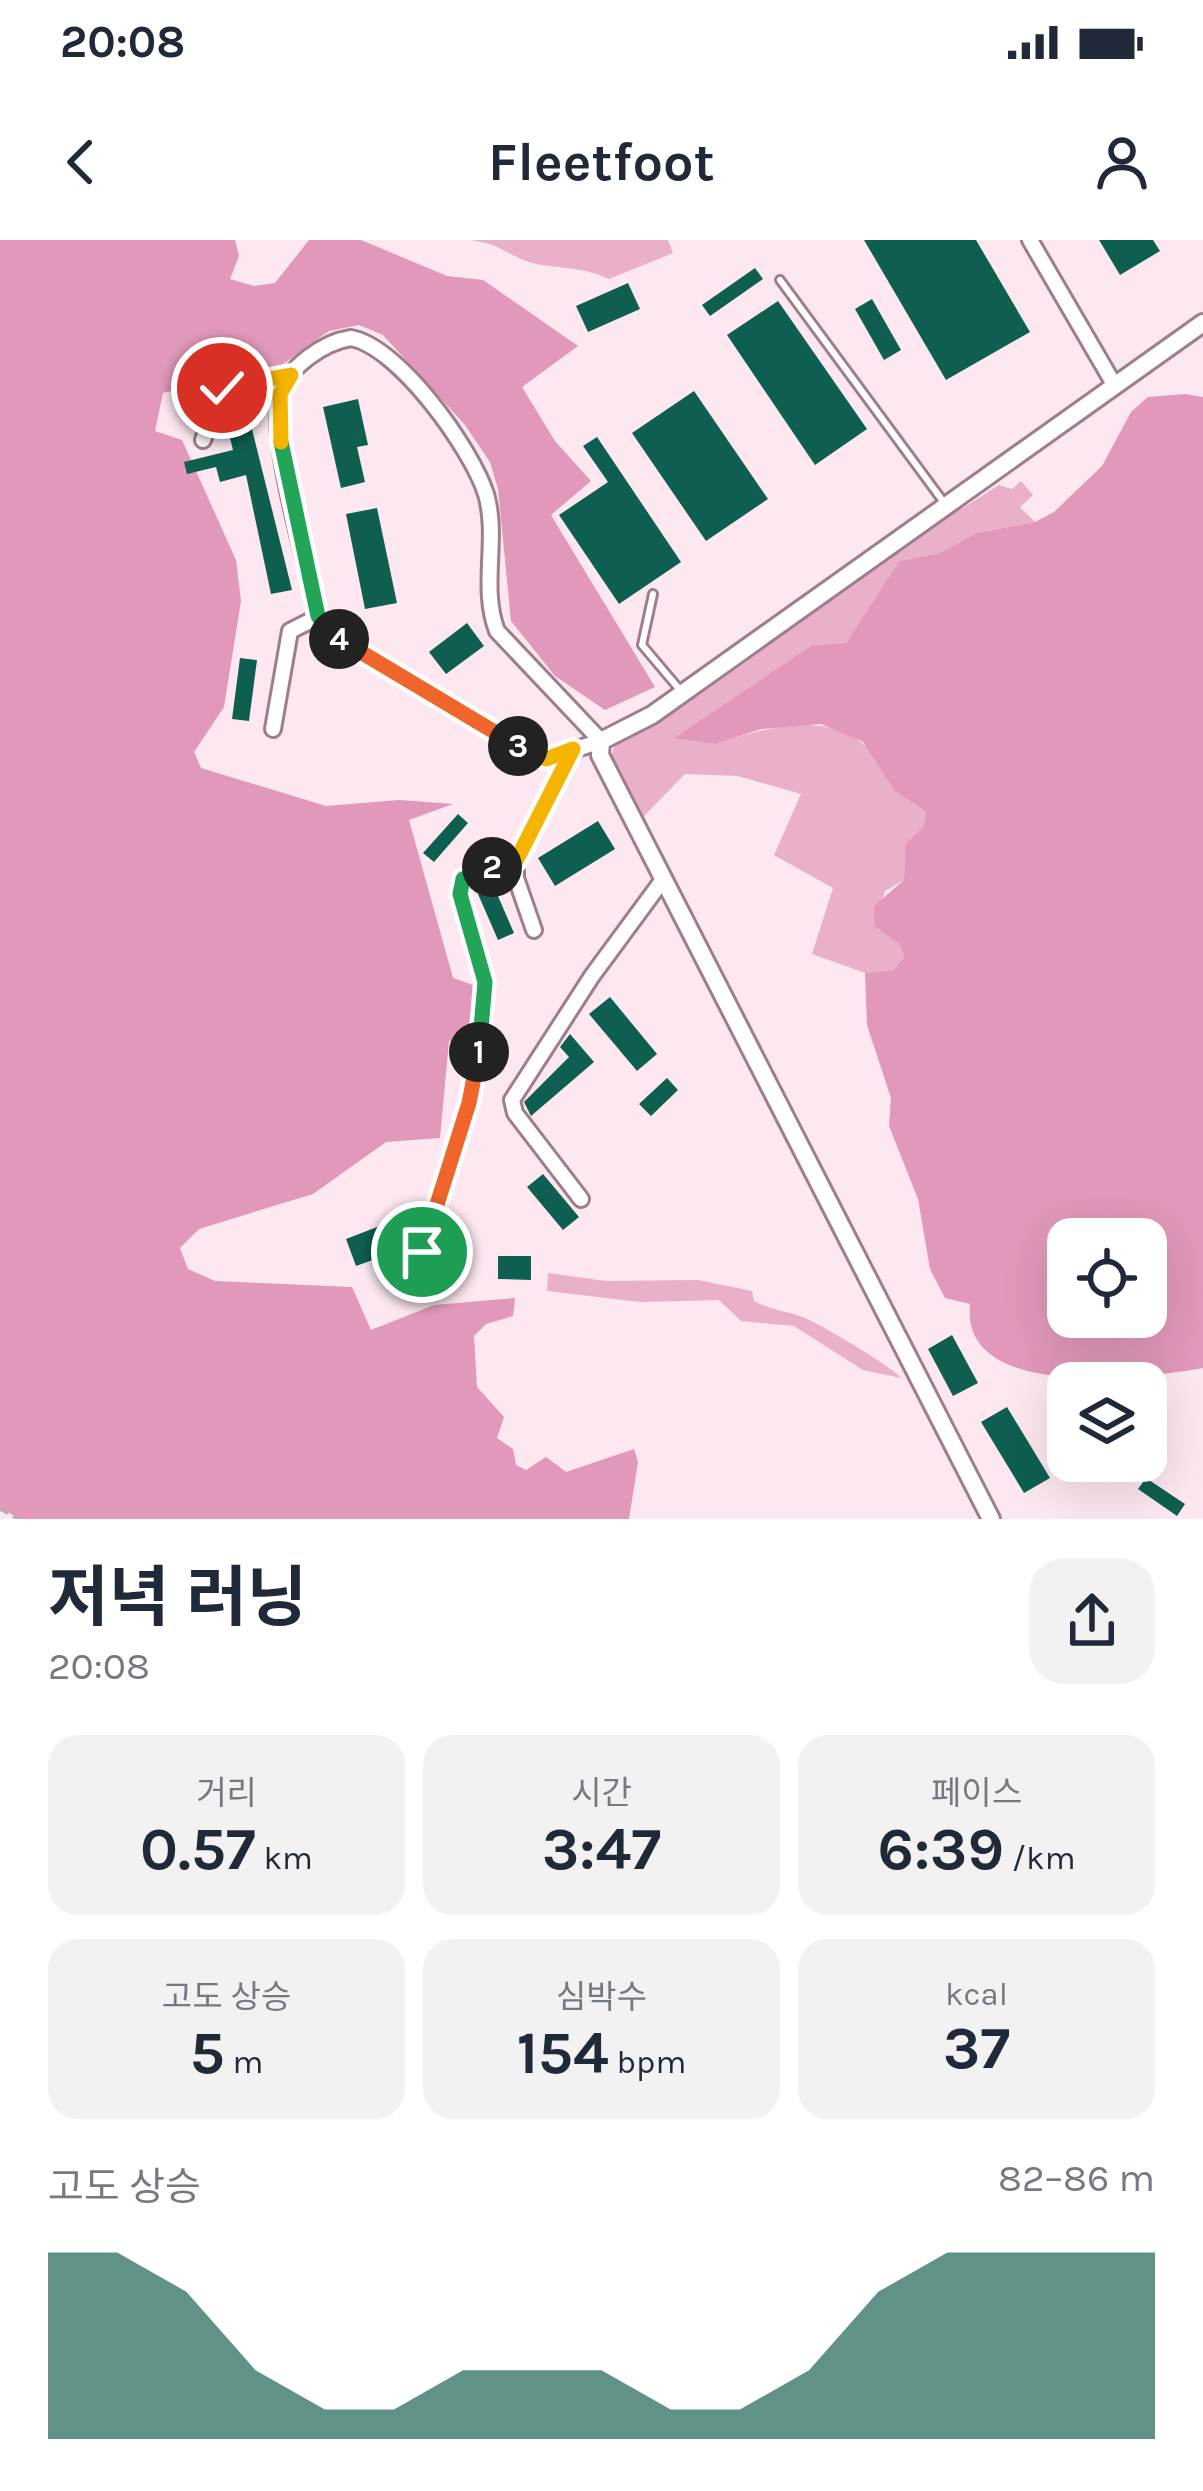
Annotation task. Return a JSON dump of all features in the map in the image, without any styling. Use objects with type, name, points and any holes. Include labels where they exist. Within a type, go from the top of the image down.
[{"type":"street","points":[[1030,240],[1114,386]]},
{"type":"street","points":[[991,1519],[727,996],[662,881],[601,755],[601,741],[497,631],[490,611],[485,493],[441,416],[386,355],[366,341],[336,340],[291,375],[280,394],[279,430],[318,616],[336,637],[546,759],[601,741],[682,693],[1203,323]]},
{"type":"street","points":[[203,440],[222,388],[291,375]]},
{"type":"street","points":[[273,729],[290,631],[318,616]]},
{"type":"street","points":[[534,930],[516,878],[516,861],[573,749]]},
{"type":"street","points":[[581,1199],[515,1113],[512,1100],[592,976],[662,881]]},
{"type":"lane","points":[[780,280],[946,506]]},
{"type":"lane","points":[[653,594],[642,644],[682,693]]},
{"type":"path","points":[[422,1252],[469,1103],[485,1025],[485,982],[462,910],[463,879],[516,861]]},
{"type":"path","points":[[0,1509],[18,1519]]},
{"type":"shaded area","points":[[0,240],[235,240],[239,256],[230,279],[254,286],[275,283],[309,240],[361,240],[447,276],[483,280],[578,346],[522,387],[555,441],[591,481],[551,515],[655,687],[605,710],[555,676],[511,621],[498,489],[490,462],[465,425],[383,335],[359,325],[329,331],[278,368],[163,393],[155,431],[182,440],[236,560],[241,601],[224,707],[194,752],[201,768],[326,806],[399,800],[453,804],[409,820],[453,978],[476,986],[470,1039],[449,1041],[440,1138],[386,1142],[313,1194],[199,1229],[180,1248],[188,1269],[215,1281],[352,1287],[371,1330],[434,1305],[515,1298],[513,1316],[486,1324],[474,1336],[477,1387],[504,1417],[497,1438],[513,1449],[516,1465],[526,1470],[546,1457],[566,1472],[634,1449],[638,1462],[629,1519],[20,1519],[0,1508]]},
{"type":"shaded area","points":[[471,240],[668,240],[673,253],[609,279],[533,263]]},
{"type":"shaded area","points":[[1148,397],[1203,397],[1203,1368],[1167,1373],[1167,1362],[1047,1362],[1047,1374],[994,1357],[975,1335],[970,1304],[945,1298],[930,1269],[918,1199],[889,1126],[891,1098],[867,1025],[865,973],[893,970],[905,957],[899,944],[875,927],[874,906],[904,880],[905,844],[923,827],[926,812],[895,791],[863,742],[821,724],[761,729],[716,744],[674,738],[813,645],[846,643],[899,561],[940,553],[976,533],[1035,522],[1054,512],[1102,466],[1131,412]]},
{"type":"shaded area","points":[[1021,481],[1033,495],[1020,507],[1035,522],[976,533],[940,553],[899,561],[846,643],[813,645],[716,744],[778,727],[821,726],[841,731],[860,741],[902,793],[926,812],[923,827],[905,844],[904,880],[885,891],[875,927],[899,944],[906,957],[893,970],[865,973],[812,954],[833,888],[774,855],[801,794],[738,776],[685,774],[641,819],[610,760],[614,747],[795,624],[956,505],[963,508],[999,485],[1012,489]]},
{"type":"shaded area","points":[[548,1273],[606,1281],[698,1280],[752,1291],[754,1301],[815,1323],[901,1378],[863,1370],[794,1326],[741,1321],[719,1300],[640,1302],[547,1291]]},
{"type":"building","points":[[864,240],[976,240],[1030,332],[946,380]]},
{"type":"building","points":[[1099,240],[1153,240],[1160,251],[1120,275]]},
{"type":"building","points":[[755,268],[763,279],[710,316],[702,305]]},
{"type":"building","points":[[628,283],[640,309],[588,332],[576,306]]},
{"type":"building","points":[[872,299],[901,350],[884,360],[855,309]]},
{"type":"building","points":[[778,301],[867,429],[815,465],[727,335]]},
{"type":"building","points":[[694,391],[768,499],[706,541],[632,433]]},
{"type":"building","points":[[244,397],[292,590],[271,594],[246,475],[220,482],[216,467],[187,474],[184,462],[233,450],[224,414],[230,400]]},
{"type":"building","points":[[358,399],[368,445],[357,447],[365,482],[341,488],[323,407]]},
{"type":"building","points":[[597,437],[681,562],[619,604],[559,515],[608,482],[583,446]]},
{"type":"building","points":[[377,508],[397,603],[365,609],[346,514]]},
{"type":"building","points":[[467,623],[484,646],[446,674],[429,652]]},
{"type":"building","points":[[240,658],[257,660],[249,721],[232,719]]},
{"type":"building","points":[[458,814],[468,823],[434,862],[423,853]]},
{"type":"building","points":[[598,821],[615,849],[555,886],[538,858]]},
{"type":"building","points":[[494,887],[514,933],[498,940],[478,894]]},
{"type":"building","points":[[610,997],[657,1054],[637,1071],[589,1014]]},
{"type":"building","points":[[570,1034],[594,1062],[531,1116],[524,1102],[569,1057],[560,1047]]},
{"type":"building","points":[[667,1078],[678,1090],[651,1116],[639,1104]]},
{"type":"building","points":[[543,1174],[579,1217],[563,1230],[527,1187]]},
{"type":"building","points":[[403,1217],[414,1245],[356,1266],[346,1239]]},
{"type":"building","points":[[498,1256],[531,1256],[531,1280],[498,1279]]},
{"type":"building","points":[[952,1335],[978,1383],[953,1396],[928,1349]]},
{"type":"building","points":[[1007,1407],[1047,1480],[1024,1493],[981,1422]]},
{"type":"building","points":[[1143,1482],[1152,1482],[1185,1504],[1177,1516],[1138,1489]]},
{"type":"route","points":[[222,388],[291,375],[280,394],[279,430],[318,616],[336,637],[530,753],[546,759],[573,749],[516,861],[472,872],[463,879],[462,910],[485,982],[485,1025],[469,1103],[422,1252]]}]
